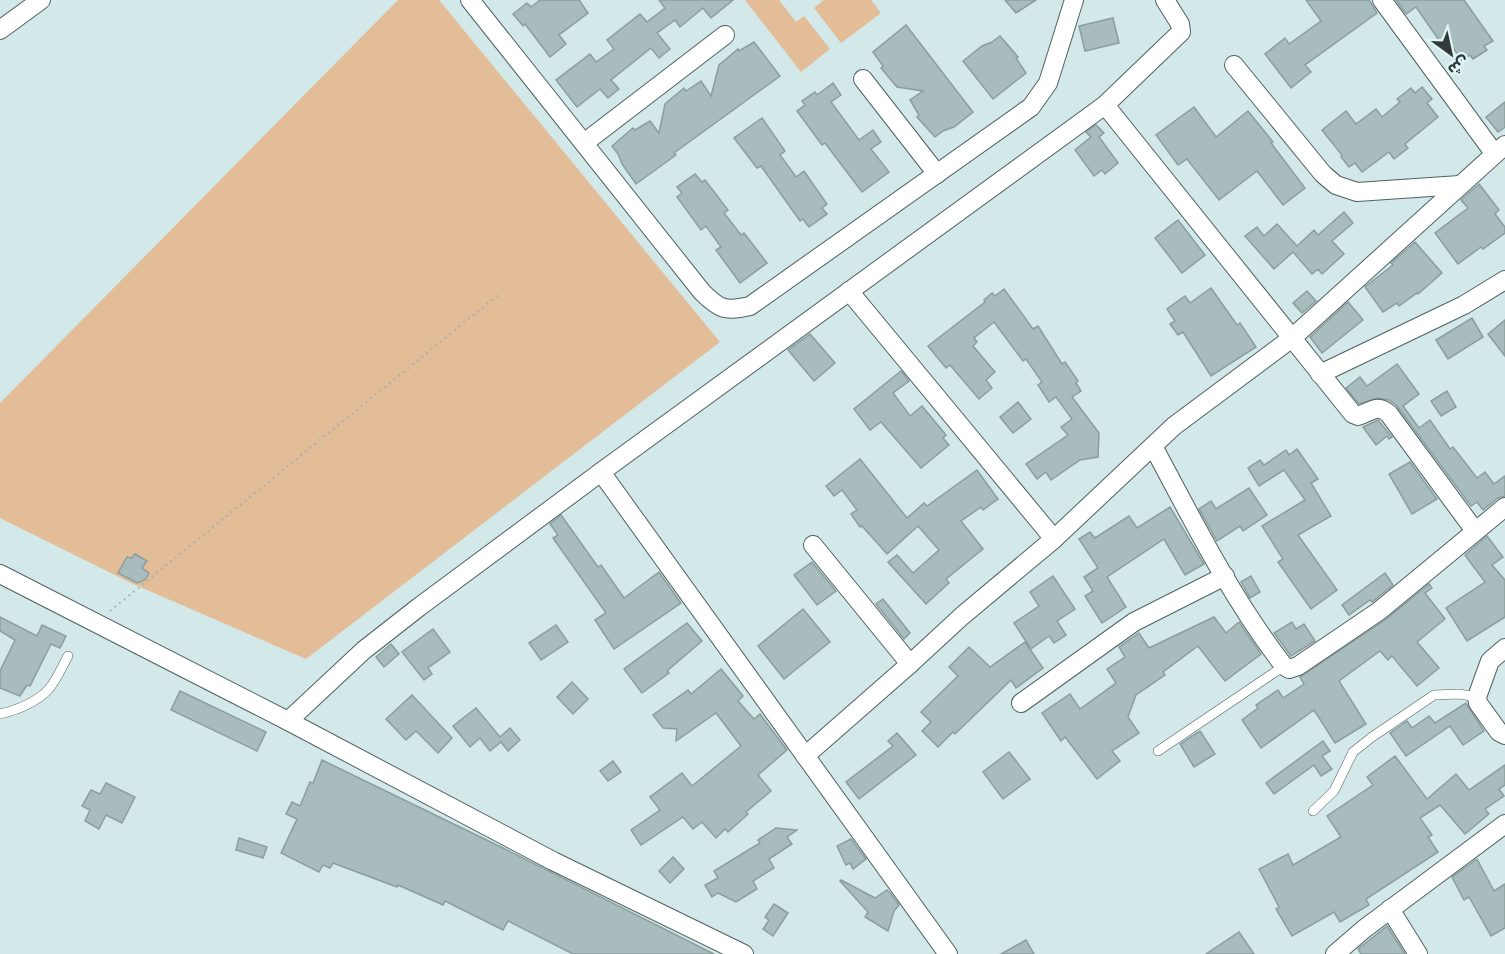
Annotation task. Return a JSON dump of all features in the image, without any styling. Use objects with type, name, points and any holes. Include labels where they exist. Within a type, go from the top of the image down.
[{"type":"street","points":[[0,30],[41,0]]},
{"type":"street","points":[[470,0],[702,292],[714,304],[724,309],[750,306],[1031,107],[1041,96],[1048,83],[1074,0]]},
{"type":"street","points":[[288,721],[364,650],[601,472],[1105,105],[1181,32],[1180,24],[1165,0]]},
{"type":"street","points":[[805,756],[962,616],[1054,539],[1174,426],[1292,338],[1500,149],[1382,0]]},
{"type":"street","points":[[584,143],[725,36]]},
{"type":"street","points":[[1234,65],[1323,174],[1336,185],[1357,192],[1460,185]]},
{"type":"street","points":[[863,79],[937,174]]},
{"type":"street","points":[[1105,105],[1353,414],[1358,416],[1377,407],[1389,414],[1475,531]]},
{"type":"street","points":[[1320,374],[1464,304],[1505,280]]},
{"type":"street","points":[[849,291],[1054,539]]},
{"type":"street","points":[[1153,446],[1259,633],[1284,666],[1289,669],[1298,666],[1379,611],[1505,507]]},
{"type":"street","points":[[601,472],[948,954]]},
{"type":"street","points":[[813,545],[910,664]]},
{"type":"street","points":[[0,574],[288,721],[553,861],[744,954]]},
{"type":"street","points":[[1022,703],[1134,622],[1225,576]]},
{"type":"street","points":[[1505,648],[1490,661],[1477,697],[1478,703],[1499,732],[1505,735]]},
{"type":"street","points":[[1343,951],[1390,909],[1505,824]]},
{"type":"street","points":[[1390,909],[1418,954]]},
{"type":"lane","points":[[0,714],[15,711],[48,689],[68,656]]},
{"type":"lane","points":[[1158,751],[1284,666]]},
{"type":"lane","points":[[1313,811],[1334,791],[1353,752],[1372,737],[1434,695],[1459,694],[1477,697]]},
{"type":"path","points":[[96,622],[498,295]]},
{"type":"shaded area","points":[[398,0],[439,0],[720,342],[306,659],[131,583],[0,518],[0,403]]},
{"type":"shaded area","points":[[745,0],[779,0],[796,22],[804,16],[830,49],[801,72]]},
{"type":"shaded area","points":[[824,0],[871,0],[881,13],[841,43],[814,8]]},
{"type":"building","points":[[540,0],[579,0],[588,13],[559,35],[566,44],[550,57],[525,24],[523,26],[513,14],[527,3],[531,7]]},
{"type":"building","points":[[659,0],[733,0],[711,18],[703,8],[680,27],[675,20],[657,33],[670,49],[659,58],[651,48],[611,80],[619,89],[608,98],[600,89],[577,107],[556,80],[590,54],[596,62],[614,49],[607,40],[640,14],[647,22],[665,8]]},
{"type":"building","points":[[1005,0],[1036,0],[1016,13]]},
{"type":"building","points":[[1306,0],[1369,0],[1377,13],[1305,65],[1311,72],[1291,88],[1265,54],[1285,38],[1289,44],[1321,21]]},
{"type":"building","points":[[1396,0],[1464,0],[1493,41],[1484,46],[1487,50],[1473,59],[1470,55],[1462,61],[1449,42],[1443,46],[1416,7],[1406,14]]},
{"type":"building","points":[[1113,18],[1119,43],[1085,51],[1079,26]]},
{"type":"building","points":[[906,25],[973,112],[954,127],[935,137],[917,117],[919,115],[910,100],[923,91],[897,87],[881,68],[883,66],[873,52]]},
{"type":"building","points":[[1000,36],[1018,57],[1016,58],[1026,73],[993,99],[963,61]]},
{"type":"building","points":[[754,42],[780,76],[674,153],[676,155],[636,184],[612,146],[633,128],[635,130],[650,121],[659,133],[665,104],[684,88],[686,91],[701,81],[711,96],[719,65],[738,49],[739,51]]},
{"type":"building","points":[[833,83],[841,95],[831,102],[859,140],[873,130],[881,142],[871,149],[889,172],[862,192],[825,143],[822,145],[797,111],[805,105],[802,101],[815,92],[817,95]]},
{"type":"building","points":[[1422,87],[1432,99],[1427,103],[1438,117],[1405,144],[1408,148],[1394,159],[1389,152],[1362,172],[1355,163],[1349,167],[1322,130],[1346,111],[1356,124],[1376,109],[1382,117],[1400,102],[1397,99],[1411,88],[1415,93]]},
{"type":"building","points":[[1505,102],[1505,127],[1498,132],[1486,117]]},
{"type":"building","points":[[1194,107],[1216,137],[1248,111],[1305,188],[1283,205],[1257,171],[1219,200],[1187,159],[1178,165],[1156,135]]},
{"type":"building","points":[[762,118],[785,151],[780,155],[796,177],[804,171],[827,204],[822,208],[827,214],[809,227],[803,219],[800,221],[761,166],[757,168],[734,138]]},
{"type":"building","points":[[1096,125],[1104,133],[1099,137],[1118,163],[1105,174],[1102,170],[1094,176],[1075,150],[1091,137],[1086,132]]},
{"type":"building","points":[[695,174],[702,182],[705,180],[728,210],[724,213],[741,235],[744,233],[767,263],[740,283],[716,250],[721,247],[706,226],[701,230],[677,197],[682,193],[677,187]]},
{"type":"building","points":[[1479,184],[1499,210],[1495,214],[1505,227],[1505,233],[1458,264],[1435,233],[1468,208],[1461,200]]},
{"type":"building","points":[[1344,212],[1353,223],[1332,241],[1344,254],[1322,274],[1318,269],[1312,274],[1293,252],[1274,269],[1245,236],[1257,227],[1264,236],[1277,224],[1297,246],[1314,230],[1318,235]]},
{"type":"building","points":[[1178,220],[1205,255],[1182,273],[1155,238]]},
{"type":"building","points":[[1415,242],[1442,273],[1418,294],[1399,306],[1397,303],[1383,312],[1365,287],[1393,265],[1391,263]]},
{"type":"building","points":[[1211,288],[1237,325],[1240,323],[1256,347],[1211,376],[1183,332],[1178,335],[1170,324],[1175,321],[1167,309],[1185,296],[1190,303]]},
{"type":"building","points":[[1004,289],[1033,329],[1038,326],[1062,364],[1065,362],[1078,381],[1076,383],[1081,391],[1072,397],[1099,433],[1098,457],[1080,460],[1051,480],[1046,472],[1037,479],[1026,464],[1068,435],[1061,427],[1072,419],[1056,397],[1049,402],[1038,385],[1042,382],[1026,359],[1023,361],[994,322],[974,338],[977,342],[973,346],[995,372],[986,380],[992,388],[979,399],[950,365],[946,368],[928,346],[985,302],[984,300],[992,293],[995,296]]},
{"type":"building","points":[[1307,291],[1316,301],[1302,313],[1293,303]]},
{"type":"building","points":[[1348,302],[1363,320],[1322,353],[1310,337]]},
{"type":"building","points":[[1472,318],[1483,337],[1448,359],[1436,340]]},
{"type":"building","points":[[1505,320],[1505,356],[1488,334]]},
{"type":"building","points":[[810,334],[835,363],[814,381],[788,350]]},
{"type":"building","points":[[1397,364],[1419,394],[1403,406],[1419,428],[1430,420],[1450,449],[1453,447],[1477,478],[1485,472],[1494,484],[1505,476],[1505,496],[1498,498],[1483,510],[1477,502],[1471,506],[1396,405],[1389,400],[1378,398],[1359,404],[1346,388],[1360,377],[1367,386]]},
{"type":"building","points":[[901,371],[909,381],[893,393],[910,416],[922,406],[946,435],[943,438],[949,445],[921,468],[881,422],[870,430],[854,409]]},
{"type":"building","points":[[1447,391],[1456,407],[1441,416],[1431,401]]},
{"type":"building","points":[[1018,402],[1031,419],[1013,433],[1000,417]]},
{"type":"building","points":[[1378,420],[1392,437],[1389,439],[1387,436],[1376,445],[1363,427]]},
{"type":"building","points":[[1297,449],[1318,479],[1311,483],[1331,516],[1298,535],[1337,590],[1311,609],[1278,562],[1283,559],[1262,526],[1305,500],[1284,470],[1259,486],[1248,468],[1260,460],[1264,465],[1286,450],[1289,455]]},
{"type":"building","points":[[860,459],[907,518],[924,503],[927,506],[977,470],[998,499],[983,510],[981,507],[961,521],[983,549],[946,579],[949,583],[926,604],[888,562],[897,555],[913,573],[939,550],[918,526],[887,554],[862,526],[860,527],[851,514],[857,510],[842,490],[834,496],[826,486]]},
{"type":"building","points":[[1410,462],[1437,499],[1412,514],[1389,474]]},
{"type":"building","points":[[1249,488],[1267,515],[1243,531],[1240,526],[1217,541],[1199,509],[1211,501],[1216,509]]},
{"type":"building","points":[[1170,507],[1204,564],[1185,575],[1164,539],[1107,577],[1126,607],[1102,623],[1085,596],[1093,591],[1084,577],[1098,568],[1079,539],[1090,532],[1095,538],[1129,516],[1137,528]]},
{"type":"building","points":[[561,515],[598,567],[601,565],[624,598],[659,572],[681,603],[614,649],[595,620],[606,613],[553,538],[558,535],[550,524]]},
{"type":"building","points":[[1487,536],[1503,557],[1492,565],[1505,580],[1505,617],[1467,641],[1446,608],[1485,582],[1465,555]]},
{"type":"building","points":[[135,554],[147,561],[142,568],[149,573],[145,580],[137,583],[118,573],[127,557],[132,558]]},
{"type":"building","points":[[812,562],[836,591],[817,605],[794,575]]},
{"type":"building","points":[[1385,573],[1393,585],[1372,602],[1370,600],[1349,615],[1342,605]]},
{"type":"building","points":[[1053,576],[1075,609],[1057,621],[1066,635],[1054,643],[1049,636],[1031,649],[1014,623],[1039,606],[1030,592]]},
{"type":"building","points":[[1251,576],[1260,592],[1250,598],[1241,582]]},
{"type":"building","points":[[1429,584],[1432,588],[1425,593],[1445,619],[1417,642],[1439,668],[1417,686],[1392,656],[1388,660],[1380,651],[1339,681],[1366,724],[1335,743],[1314,710],[1261,748],[1242,720],[1258,708],[1256,705],[1278,690],[1283,698],[1304,684],[1300,677],[1385,620]]},
{"type":"building","points":[[883,599],[910,633],[904,639],[876,604]]},
{"type":"building","points":[[803,609],[830,642],[784,679],[758,646]]},
{"type":"building","points":[[0,617],[37,636],[42,625],[66,636],[60,648],[51,644],[30,686],[27,685],[20,696],[0,688],[0,671],[15,640],[0,631]]},
{"type":"building","points":[[1214,617],[1226,633],[1239,622],[1261,654],[1225,681],[1198,646],[1163,672],[1165,675],[1136,695],[1128,717],[1139,733],[1112,751],[1120,761],[1097,779],[1065,737],[1061,741],[1042,713],[1070,694],[1080,709],[1116,683],[1107,669],[1125,657],[1119,647],[1139,633],[1149,648]]},
{"type":"building","points":[[1292,622],[1296,629],[1304,624],[1315,641],[1291,656],[1274,633]]},
{"type":"building","points":[[687,623],[702,641],[667,671],[669,673],[642,693],[624,669]]},
{"type":"building","points":[[556,625],[568,642],[541,660],[529,643]]},
{"type":"building","points":[[433,629],[450,652],[428,668],[432,674],[424,680],[402,652]]},
{"type":"building","points":[[1025,642],[1043,668],[1016,688],[1011,680],[955,734],[953,732],[938,747],[922,731],[931,722],[921,712],[958,676],[949,667],[969,647],[990,667]]},
{"type":"building","points":[[391,644],[399,654],[384,667],[376,657]]},
{"type":"building","points":[[721,669],[743,696],[738,701],[754,719],[760,714],[787,750],[758,775],[771,791],[746,812],[748,814],[728,832],[725,829],[716,838],[702,822],[693,829],[683,817],[641,845],[631,830],[660,810],[650,797],[682,773],[692,786],[741,746],[716,713],[676,741],[677,729],[663,728],[653,715],[688,690],[691,694]]},
{"type":"building","points":[[572,682],[588,699],[573,714],[557,697]]},
{"type":"building","points":[[180,691],[266,732],[257,751],[171,710]]},
{"type":"building","points":[[412,695],[452,738],[438,753],[416,731],[406,740],[386,719]]},
{"type":"building","points":[[1466,703],[1484,731],[1463,745],[1450,726],[1406,756],[1390,733],[1407,721],[1412,728],[1429,716],[1435,723]]},
{"type":"building","points":[[476,708],[500,737],[510,728],[520,740],[508,751],[501,742],[490,751],[480,738],[470,747],[453,726]]},
{"type":"building","points":[[1200,731],[1215,754],[1194,767],[1180,744]]},
{"type":"building","points":[[897,733],[916,755],[859,799],[846,782],[893,746],[888,741]]},
{"type":"building","points":[[1323,741],[1330,751],[1322,756],[1332,769],[1321,776],[1314,765],[1274,794],[1266,783]]},
{"type":"building","points":[[1009,752],[1030,779],[1003,799],[983,772]]},
{"type":"building","points":[[1395,756],[1427,799],[1456,774],[1469,790],[1505,765],[1505,785],[1499,789],[1504,796],[1485,809],[1489,814],[1465,834],[1440,805],[1420,818],[1432,835],[1428,837],[1438,852],[1366,899],[1369,905],[1340,922],[1334,912],[1292,936],[1276,909],[1279,907],[1259,869],[1288,854],[1293,865],[1341,837],[1327,816],[1373,785],[1367,777]]},
{"type":"building","points":[[322,760],[714,954],[573,954],[508,921],[503,930],[445,901],[443,905],[398,885],[397,887],[333,863],[330,868],[323,865],[319,872],[281,853],[297,819],[286,814],[292,802],[300,806],[310,782],[313,783]]},
{"type":"building","points":[[613,761],[621,772],[608,781],[600,771]]},
{"type":"building","points":[[106,783],[135,797],[122,823],[106,815],[99,829],[85,821],[90,810],[82,806],[91,790],[100,794]]},
{"type":"building","points":[[776,828],[797,830],[787,837],[792,844],[769,859],[774,868],[753,881],[757,889],[736,902],[718,893],[712,897],[705,885],[718,878],[714,871],[760,843],[758,840]]},
{"type":"building","points":[[239,838],[267,847],[263,858],[236,850]]},
{"type":"building","points":[[851,839],[866,859],[853,869],[850,863],[846,865],[837,846]]},
{"type":"building","points":[[673,857],[684,869],[670,883],[659,871]]},
{"type":"building","points":[[1477,859],[1494,891],[1505,884],[1505,928],[1491,936],[1469,897],[1464,900],[1452,877]]},
{"type":"building","points":[[841,880],[875,898],[887,890],[891,894],[899,905],[894,911],[888,931],[865,917],[868,912]]},
{"type":"building","points":[[774,904],[788,913],[773,936],[763,929],[769,920],[765,917]]},
{"type":"building","points":[[1387,926],[1405,954],[1361,954],[1358,949]]},
{"type":"building","points":[[1239,932],[1254,954],[1206,954]]},
{"type":"building","points":[[1026,940],[1034,954],[1001,954]]}]
